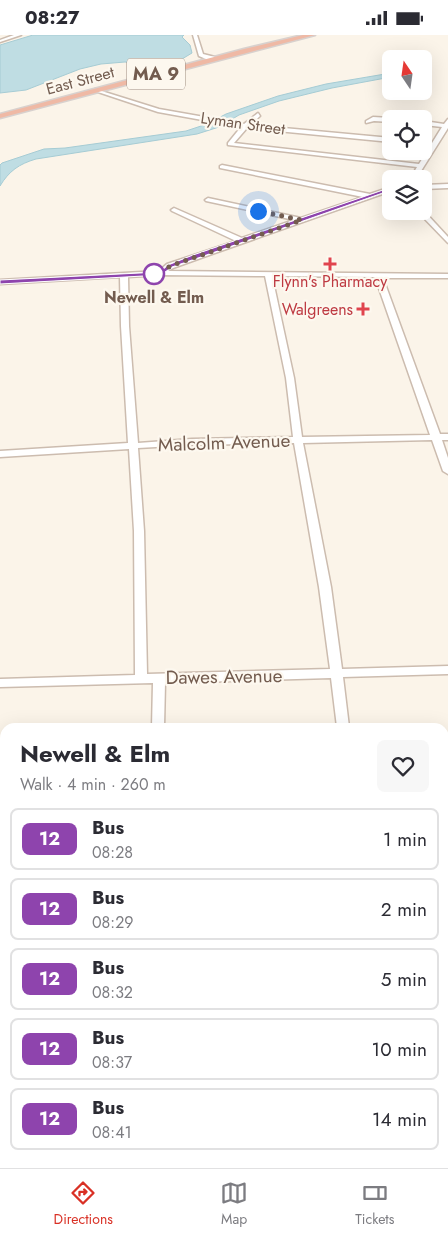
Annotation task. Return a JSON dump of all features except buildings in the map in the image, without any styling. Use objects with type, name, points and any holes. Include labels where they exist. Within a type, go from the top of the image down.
[{"type":"highway","name":"East Street","points":[[0,116],[213,59],[312,35]]},
{"type":"street","points":[[0,41],[19,35]]},
{"type":"street","points":[[195,35],[202,56],[213,59]]},
{"type":"street","name":"Lyman Street","points":[[97,90],[164,111],[229,123],[382,139]]},
{"type":"street","points":[[258,115],[246,125],[230,144],[420,166]]},
{"type":"street","points":[[368,123],[373,119],[382,120]]},
{"type":"street","points":[[432,123],[447,124]]},
{"type":"street","points":[[418,170],[447,124]]},
{"type":"street","points":[[222,167],[371,196]]},
{"type":"street","points":[[432,187],[448,186]]},
{"type":"street","points":[[161,273],[170,266],[382,192]]},
{"type":"street","points":[[208,200],[302,220]]},
{"type":"street","points":[[174,210],[242,241]]},
{"type":"street","points":[[428,220],[448,241]]},
{"type":"street","points":[[0,282],[161,273],[448,276]]},
{"type":"street","points":[[268,274],[290,378],[298,440],[325,587],[342,723]]},
{"type":"street","points":[[124,275],[132,445],[139,531],[141,678]]},
{"type":"street","points":[[378,275],[448,471]]},
{"type":"street","name":"Malcolm Avenue","points":[[0,454],[192,442],[448,437]]},
{"type":"street","name":"Dawes Avenue","points":[[0,683],[159,677],[448,671]]},
{"type":"street","points":[[158,723],[159,677]]},
{"type":"water","points":[[33,35],[184,35],[182,37],[190,45],[192,53],[172,65],[160,66],[125,62],[101,64],[80,69],[26,90],[0,93],[0,45]]},
{"type":"water","points":[[382,75],[382,79],[279,101],[239,115],[219,127],[197,134],[36,159],[24,163],[15,169],[0,186],[0,165],[2,163],[44,149],[65,148],[186,131],[207,124],[226,114],[278,96],[326,84]]},
{"type":"bus line","name":"12","points":[[0,282],[161,273],[170,266],[382,192]]},
{"type":"place","name":"Flynn's Pharmacy","points":[[330,264]]},
{"type":"place","name":"Newell & Elm","points":[[154,274]]},
{"type":"place","name":"Walgreens","points":[[363,309]]},
{"type":"route","points":[[154,274],[149,274],[161,273],[170,266],[302,220],[258,211]]}]
